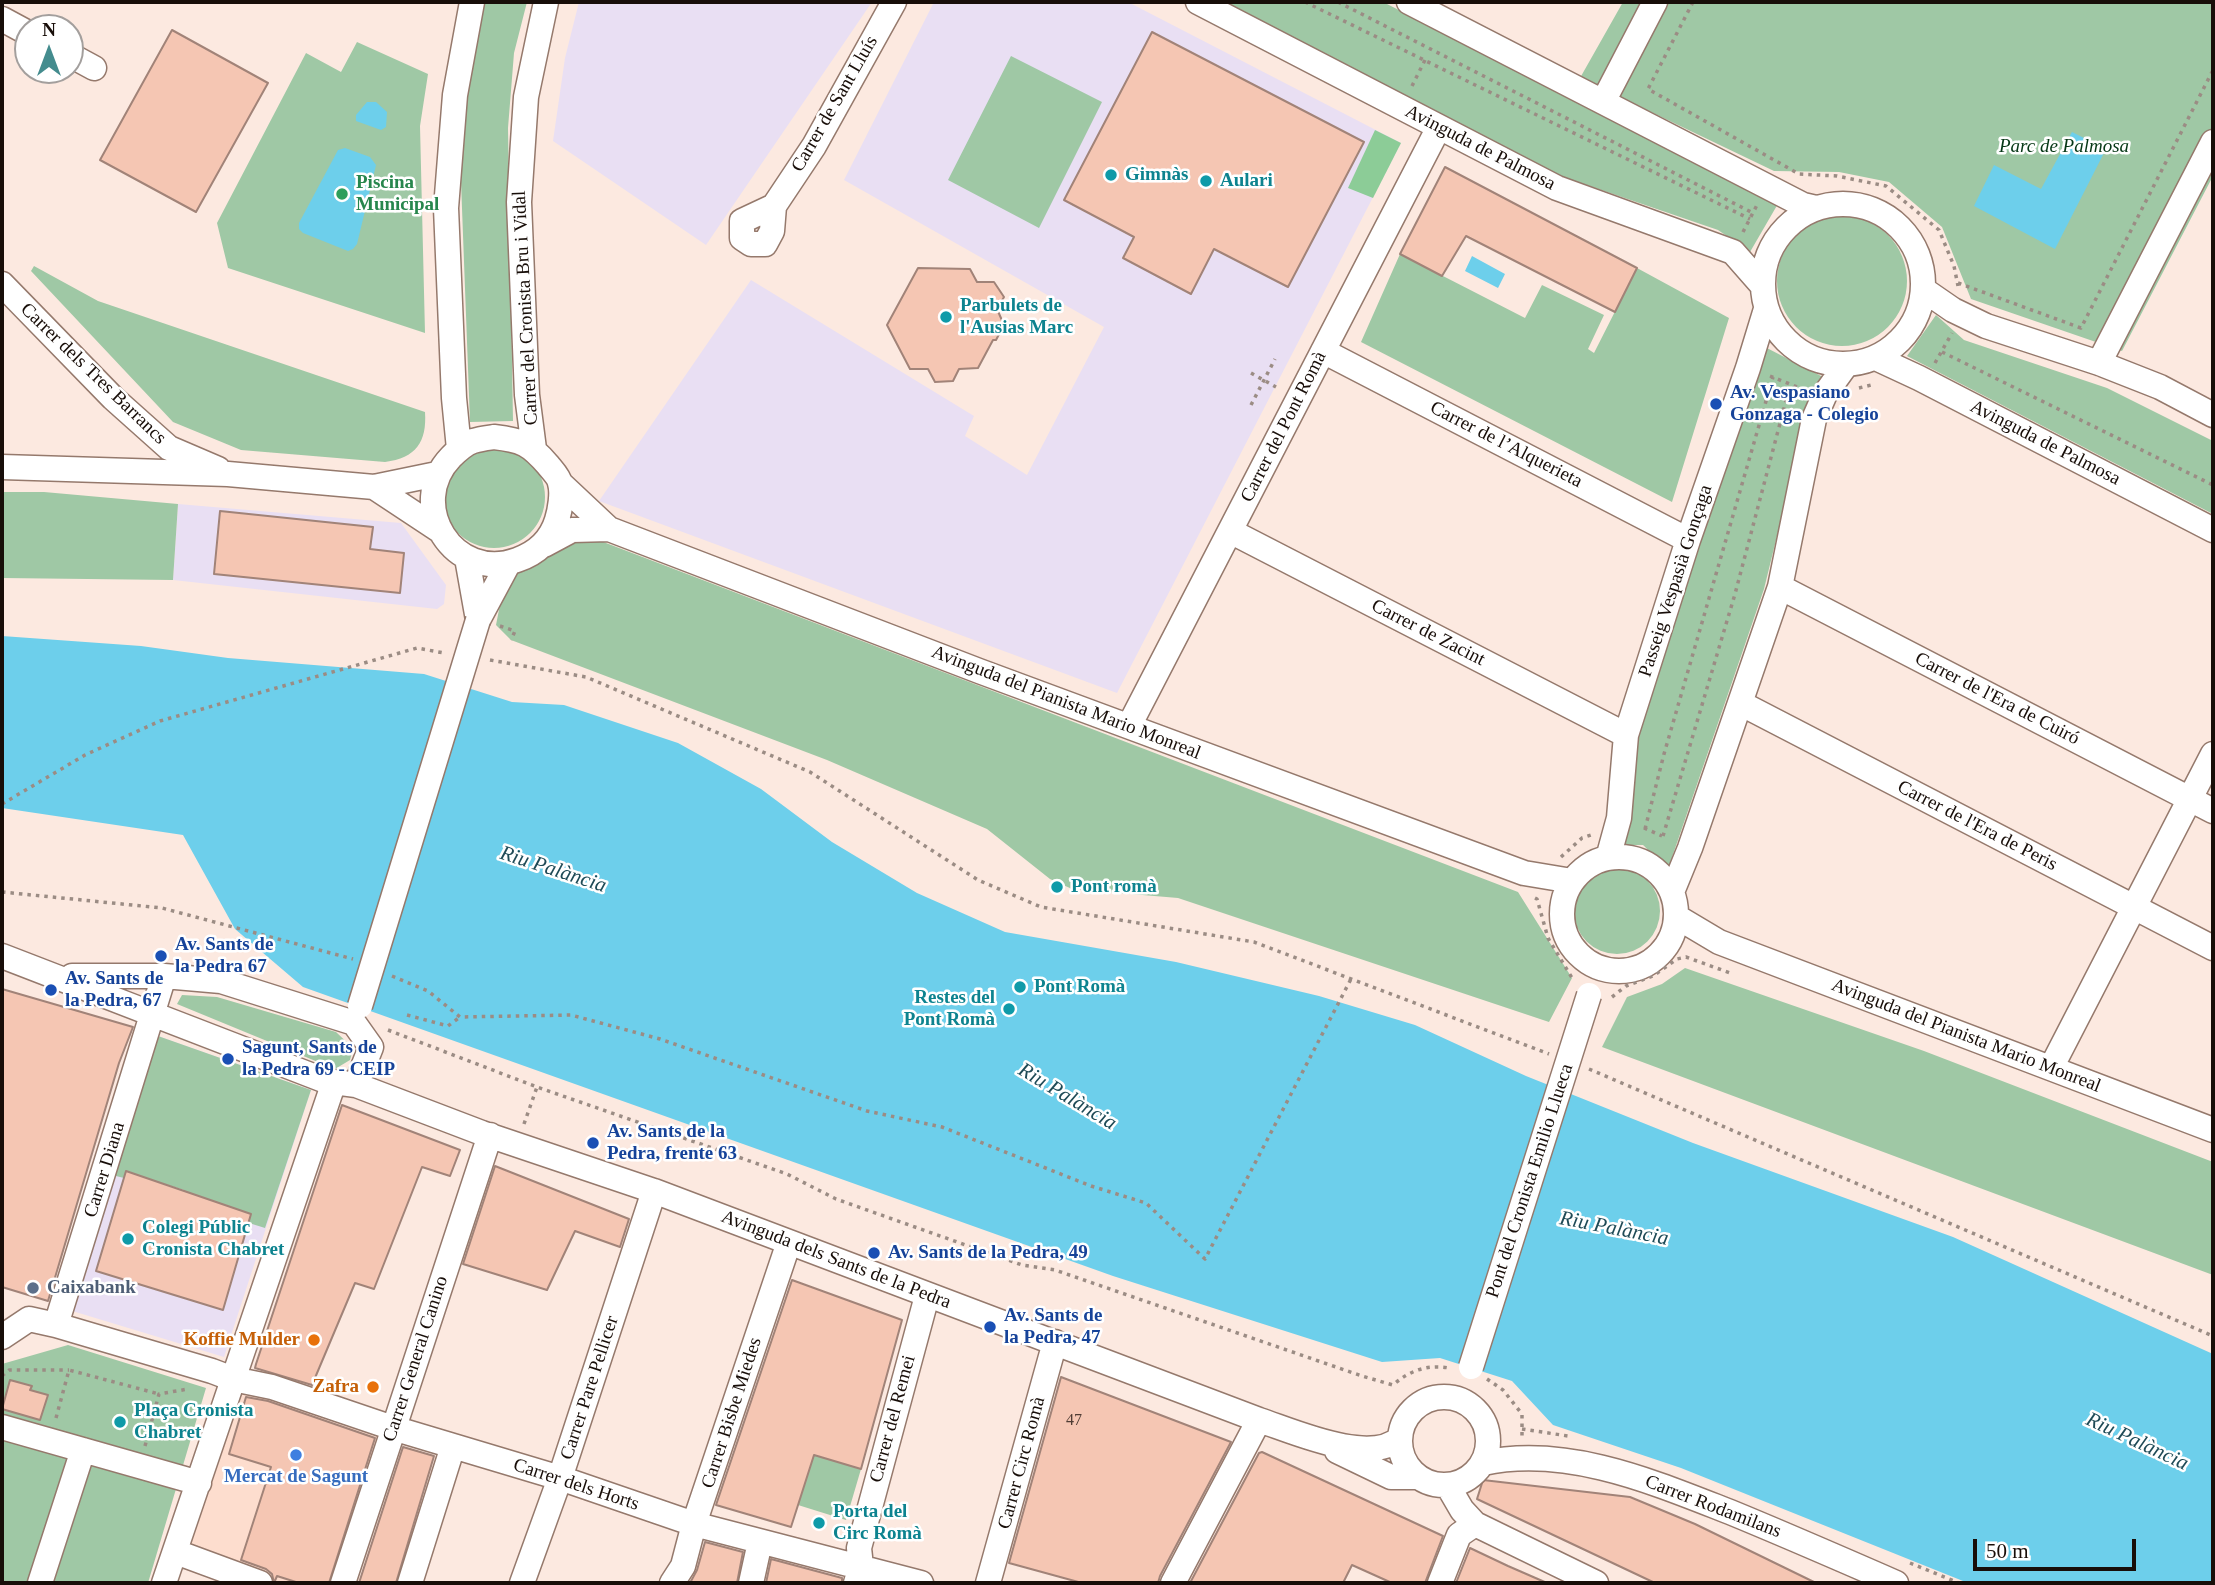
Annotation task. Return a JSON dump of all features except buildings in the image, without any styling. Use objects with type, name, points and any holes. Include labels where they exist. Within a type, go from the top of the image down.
[{"type":"street","points":[[459,449],[454,398],[446,208],[455,94],[472,2]]},
{"type":"street","name":"Carrer del Cronista Bru i Vidal","points":[[534,449],[527,395],[519,202],[526,97],[545,2]]},
{"type":"street","name":"Carrer de Sant Lluís","points":[[774,206],[814,146],[894,2]]},
{"type":"street","name":"Avinguda de Palmosa","points":[[1198,2],[1557,188],[1732,253],[1764,297]]},
{"type":"street","points":[[1409,2],[1803,205],[1816,208]]},
{"type":"street","points":[[1603,102],[1655,2]]},
{"type":"street","points":[[84,63],[94,68]]},
{"type":"street","name":"Carrer del Pont Romà","points":[[1129,726],[1439,127]]},
{"type":"street","points":[[2099,363],[2213,142]]},
{"type":"street","points":[[1842,204],[1869,208],[1892,220],[1910,240],[1921,264],[1924,290],[1919,312],[1909,331],[1894,347],[1875,358],[1846,365],[1820,362],[1796,351],[1778,332],[1764,297],[1765,260],[1776,238],[1794,220],[1816,208],[1842,204]]},
{"type":"street","name":"Carrer dels Tres Barrancs","points":[[2,284],[113,398],[169,448],[228,474]]},
{"type":"street","points":[[1924,290],[1986,326],[2099,363],[2160,387],[2213,415]]},
{"type":"street","name":"Passeig Vespasià Gonçaga","points":[[1608,858],[1619,818],[1626,735],[1688,540],[1746,376],[1764,297]]},
{"type":"street","name":"Carrer de l’Alquerieta","points":[[1323,351],[1688,540]]},
{"type":"street","name":"Avinguda de Palmosa","points":[[1875,358],[2213,530]]},
{"type":"street","points":[[1672,892],[1690,848],[1780,587],[1814,419],[1825,394],[1846,365]]},
{"type":"street","points":[[494,437],[514,439],[534,449],[561,483],[560,510],[554,529],[541,547],[529,556],[508,564],[488,565],[467,558],[453,548],[439,530],[434,518],[432,495],[437,474],[459,449],[472,442],[494,437]]},
{"type":"street","points":[[2,467],[228,474],[374,486],[437,474]]},
{"type":"street","name":"Avinguda del Pianista Mario Monreal","points":[[561,483],[591,499],[609,529]]},
{"type":"street","points":[[374,486],[439,530]]},
{"type":"street","name":"Avinguda del Pianista Mario Monreal","points":[[541,547],[572,530],[609,529],[1524,873],[1572,881]]},
{"type":"street","name":"Carrer de Zacint","points":[[1230,531],[1626,735]]},
{"type":"street","points":[[467,558],[478,620]]},
{"type":"street","points":[[164,1583],[230,1389],[345,1084],[371,1047],[357,1014],[478,620],[508,564]]},
{"type":"street","name":"Carrer de l'Era de Cuiró","points":[[1780,587],[2213,811]]},
{"type":"street","name":"Carrer de l'Era de Peris","points":[[1740,703],[2213,948]]},
{"type":"street","points":[[2051,1068],[2213,754]]},
{"type":"street","points":[[1625,857],[1644,863],[1661,875],[1672,892],[1676,917],[1673,934],[1663,951],[1639,968],[1619,971],[1599,968],[1581,957],[1566,935],[1562,910],[1572,881],[1590,865],[1608,858],[1625,857]]},
{"type":"street","name":"Avinguda del Pianista Mario Monreal","points":[[1524,873],[1562,910]]},
{"type":"street","name":"Avinguda del Pianista Mario Monreal","points":[[1676,917],[1720,942],[2213,1130]]},
{"type":"street","name":"Avinguda del Pianista Mario Monreal","points":[[1663,951],[1720,942]]},
{"type":"street","name":"Avinguda dels Sants de la Pedra","points":[[2,956],[345,1084],[654,1191],[927,1296],[1259,1420],[1315,1438]]},
{"type":"street","name":"Pont del Cronista Emilio Llueca","points":[[1475,1409],[1471,1393],[1471,1367],[1599,998],[1581,957]]},
{"type":"street","points":[[1599,998],[1619,971]]},
{"type":"street","name":"Avinguda dels Sants de la Pedra","points":[[55,976],[164,976],[220,981],[357,1014]]},
{"type":"street","points":[[154,1014],[164,976]]},
{"type":"street","name":"Carrer Diana","points":[[56,1325],[154,1014]]},
{"type":"street","name":"Carrer General Canino","points":[[343,1583],[490,1135]]},
{"type":"street","name":"Carrer Pare Pellicer","points":[[522,1583],[561,1478],[654,1191]]},
{"type":"street","name":"Carrer Bisbe Miedes","points":[[672,1583],[682,1566],[789,1242]]},
{"type":"street","name":"Carrer del Remei","points":[[858,1575],[859,1548],[927,1296]]},
{"type":"street","points":[[3,1334],[29,1319],[56,1325],[212,1371],[230,1389]]},
{"type":"street","name":"Carrer Circ Romà","points":[[988,1583],[1055,1342]]},
{"type":"street","name":"Pont del Cronista Emilio Llueca","points":[[1440,1397],[1456,1385],[1471,1367]]},
{"type":"street","name":"Carrer dels Horts","points":[[230,1389],[272,1387],[858,1575],[921,1583]]},
{"type":"street","points":[[1440,1397],[1452,1398],[1475,1409],[1487,1430],[1486,1453],[1474,1474],[1447,1486],[1417,1477],[1404,1460],[1400,1438],[1403,1424],[1413,1409],[1429,1399],[1440,1397]]},
{"type":"street","points":[[1172,1583],[1259,1420]]},
{"type":"street","points":[[2,1426],[199,1483]]},
{"type":"street","points":[[1315,1438],[1359,1449],[1394,1444],[1400,1438]]},
{"type":"street","points":[[1315,1438],[1359,1464],[1391,1477],[1417,1477]]},
{"type":"street","points":[[410,1583],[453,1446]]},
{"type":"street","points":[[40,1583],[83,1450]]},
{"type":"street","name":"Carrer Rodamilans","points":[[1486,1453],[1580,1463],[1653,1482],[1796,1539],[1896,1583]]},
{"type":"street","points":[[1447,1486],[1462,1510],[1475,1524],[1596,1583]]},
{"type":"street","points":[[1440,1583],[1460,1535],[1475,1524]]},
{"type":"street","points":[[751,1583],[760,1542]]},
{"type":"street","points":[[176,1552],[260,1583]]},
{"type":"path","points":[[1305,2],[1750,219]]},
{"type":"path","points":[[1338,2],[1753,213]]},
{"type":"path","points":[[1693,2],[1648,89],[1799,174],[1837,176],[1886,186],[1938,230],[1954,266],[1958,283],[2081,328],[2213,70]]},
{"type":"path","points":[[1402,107],[1425,60]]},
{"type":"path","points":[[1926,382],[1962,314]]},
{"type":"path","points":[[1942,352],[2213,485]]},
{"type":"path","points":[[1251,405],[1275,359]]},
{"type":"path","points":[[1251,373],[1276,387]]},
{"type":"path","points":[[1746,376],[1819,406]]},
{"type":"path","points":[[1645,829],[1664,754],[1773,377]]},
{"type":"path","points":[[1663,836],[1735,594],[1788,393]]},
{"type":"path","points":[[2,804],[85,755],[160,721],[417,648],[456,655]]},
{"type":"path","points":[[482,659],[586,677],[810,772],[978,880],[1041,907],[1254,942],[1559,1058]]},
{"type":"path","points":[[1557,861],[1582,838],[1591,835],[1605,817],[1619,818]]},
{"type":"path","points":[[1524,873],[1518,892],[1537,899],[1548,939],[1572,978],[1572,990],[1599,998],[1653,976],[1677,959],[1686,957],[1735,975]]},
{"type":"path","points":[[2,892],[162,908],[354,959]]},
{"type":"path","points":[[391,975],[428,991],[460,1017]]},
{"type":"path","points":[[407,1015],[448,1026],[460,1017],[571,1015],[660,1039],[867,1111],[942,1127],[1091,1185],[1146,1203],[1205,1259],[1351,979]]},
{"type":"path","points":[[388,1030],[537,1087],[787,1174],[836,1199],[1022,1265],[1055,1270],[1362,1376],[1393,1385],[1418,1369],[1438,1366],[1453,1369],[1471,1367],[1503,1390],[1522,1414],[1521,1458]]},
{"type":"path","points":[[1585,1068],[2213,1336]]},
{"type":"path","points":[[518,1144],[537,1087]]},
{"type":"path","points":[[2,1376],[9,1370],[69,1370],[159,1394],[194,1388],[230,1389]]},
{"type":"path","points":[[49,1441],[69,1370]]},
{"type":"path","points":[[139,1466],[159,1394]]},
{"type":"shaded area","points":[[579,2],[872,2],[706,245],[553,141],[565,58]]},
{"type":"shaded area","points":[[934,2],[1128,2],[1401,143],[1117,693],[599,501],[751,280],[974,416],[965,436],[1027,475],[1104,327],[844,180]]},
{"type":"shaded area","points":[[178,504],[401,523],[446,585],[444,604],[437,609],[173,580]]},
{"type":"shaded area","points":[[158,1036],[311,1090],[224,1357],[69,1310]]},
{"type":"shaded area","name":"Mercat de Sagunt","points":[[233,1379],[393,1428],[343,1583],[260,1583],[176,1552]]},
{"type":"green space","points":[[480,2],[527,2],[514,53],[508,128],[513,421],[470,422],[460,155]]},
{"type":"green space","points":[[1218,2],[1383,2],[1779,202],[1750,252],[1718,230],[1543,170]]},
{"type":"green space","name":"Parc de Palmosa","points":[[1623,2],[2213,2],[2213,176],[2122,351],[1971,299],[1942,227],[1889,182],[1839,172],[1774,171],[1580,78]]},
{"type":"green space","points":[[357,42],[428,74],[420,126],[425,333],[228,268],[217,223],[306,53],[341,72]]},
{"type":"green space","points":[[1011,56],[1102,102],[1039,228],[948,180]]},
{"type":"green space","points":[[1375,130],[1401,143],[1373,198],[1348,188]]},
{"type":"green space","points":[[1842,216],[1867,221],[1888,235],[1902,256],[1907,281],[1902,306],[1888,327],[1867,341],[1842,346],[1817,341],[1796,327],[1782,306],[1777,281],[1782,256],[1796,235],[1817,221]]},
{"type":"green space","points":[[1400,254],[1525,318],[1542,285],[1604,315],[1588,349],[1594,353],[1637,268],[1729,318],[1672,502],[1361,342]]},
{"type":"green space","points":[[34,266],[98,301],[425,412],[421,440],[405,457],[385,462],[241,450],[173,422],[31,271]]},
{"type":"green space","points":[[1936,315],[1964,340],[2107,388],[2213,441],[2213,514],[1907,356]]},
{"type":"green space","points":[[1763,346],[1823,377],[1808,409],[1764,589],[1668,869],[1643,845],[1624,845],[1636,735]]},
{"type":"green space","points":[[494,446],[514,450],[530,461],[541,477],[545,497],[541,517],[530,533],[514,544],[494,548],[474,544],[458,533],[447,517],[443,497],[447,477],[458,461],[474,450]]},
{"type":"green space","points":[[2,492],[44,492],[178,504],[173,580],[2,578]]},
{"type":"green space","points":[[572,530],[1518,892],[1572,978],[1549,1022],[1178,898],[1072,889],[1050,879],[987,829],[827,760],[511,640],[496,625],[508,564]]},
{"type":"green space","points":[[1609,868],[1625,868],[1648,880],[1657,894],[1660,911],[1657,928],[1648,942],[1625,954],[1609,954],[1593,947],[1581,935],[1574,919],[1574,903],[1581,887],[1593,875]]},
{"type":"green space","points":[[1685,968],[1924,1051],[2213,1162],[2213,1275],[1602,1047],[1627,997],[1662,984]]},
{"type":"green space","points":[[182,995],[217,997],[336,1032],[353,1048],[350,1060],[335,1069],[177,1004]]},
{"type":"green space","points":[[158,1036],[311,1090],[265,1228],[249,1223],[251,1214],[201,1198],[174,1222],[184,1190],[126,1172],[124,1178],[112,1175]]},
{"type":"green space","name":"Plaça Cronista Chabret","points":[[68,1345],[206,1388],[148,1583],[2,1583],[2,1364]]},
{"type":"green space","points":[[814,1452],[861,1469],[846,1520],[798,1505]]},
{"type":"water","points":[[367,102],[376,102],[387,112],[386,127],[381,130],[356,121],[356,115]]},
{"type":"water","points":[[2072,132],[2106,149],[2055,249],[1974,206],[1994,165],[2041,189]]},
{"type":"water","name":"Piscina Municipal","points":[[345,148],[370,157],[376,165],[357,244],[348,251],[299,229],[299,223],[338,150]]},
{"type":"water","points":[[1472,256],[1505,274],[1498,288],[1465,271]]},
{"type":"water","name":"Riu Palància","points":[[2,636],[141,646],[228,658],[424,674],[512,702],[564,705],[678,743],[761,789],[832,842],[917,893],[1005,932],[1176,962],[1319,996],[1415,1025],[1526,1076],[1693,1143],[1953,1237],[2213,1354],[2213,1583],[1968,1583],[1681,1468],[1553,1425],[1512,1381],[1440,1358],[1382,1362],[1113,1276],[303,987],[235,929],[183,835],[2,808]]},
{"type":"place","name":"Gimnàs","points":[[1111,175]]},
{"type":"place","name":"Aulari","points":[[1206,181]]},
{"type":"place","name":"Piscina Municipal","points":[[342,194]]},
{"type":"place","name":"Parbulets de l'Ausias Marc","points":[[946,317]]},
{"type":"place","name":"Av. Vespasiano Gonzaga - Colegio","points":[[1716,404]]},
{"type":"place","name":"Pont romà","points":[[1057,887]]},
{"type":"place","name":"Av. Sants de la Pedra 67","points":[[161,956]]},
{"type":"place","name":"Pont Romà","points":[[1020,987]]},
{"type":"place","name":"Av. Sants de la Pedra, 67","points":[[51,990]]},
{"type":"place","name":"Restes del Pont Romà","points":[[1009,1009]]},
{"type":"place","name":"Sagunt, Sants de la Pedra 69 - CEIP","points":[[228,1059]]},
{"type":"place","name":"Av. Sants de la Pedra, frente 63","points":[[593,1143]]},
{"type":"place","name":"Colegi Públic Cronista Chabret","points":[[128,1239]]},
{"type":"place","name":"Av. Sants de la Pedra, 49","points":[[874,1253]]},
{"type":"place","name":"Caixabank","points":[[33,1288]]},
{"type":"place","name":"Av. Sants de la Pedra, 47","points":[[990,1327]]},
{"type":"place","name":"Koffie Mulder","points":[[314,1340]]},
{"type":"place","name":"Zafra","points":[[373,1387]]},
{"type":"place","name":"Plaça Cronista Chabret","points":[[120,1422]]},
{"type":"place","name":"Mercat de Sagunt","points":[[296,1455]]},
{"type":"place","name":"Porta del Circ Romà","points":[[819,1523]]}]
